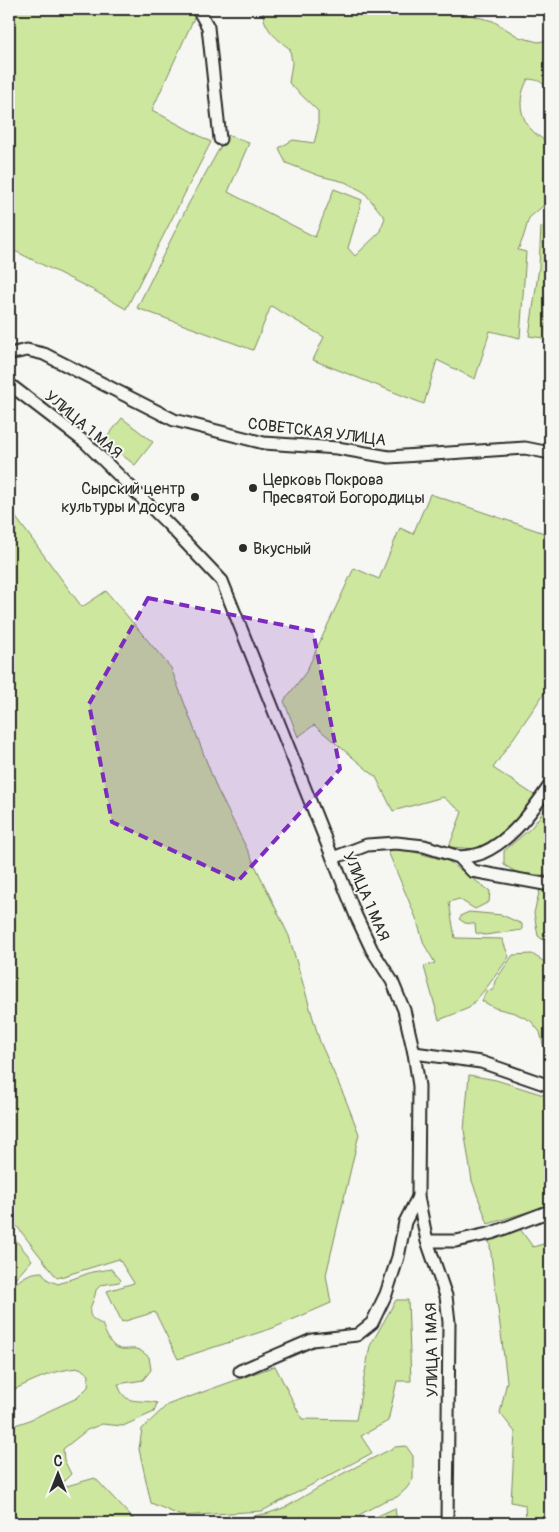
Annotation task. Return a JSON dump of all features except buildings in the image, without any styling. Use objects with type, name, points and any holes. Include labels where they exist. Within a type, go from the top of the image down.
[{"type":"street","points":[[198,9],[208,27],[220,139]]},
{"type":"street","name":"СОВЕТСКАЯ УЛИЦА","points":[[9,354],[27,350],[44,354],[174,420],[264,443],[337,448],[389,457],[525,448],[550,453]]},
{"type":"street","name":"УЛИЦА 1 МАЯ","points":[[9,384],[86,443],[222,581],[372,950],[392,981],[404,1010],[419,1086],[418,1196],[427,1240],[446,1296],[449,1322],[447,1523]]},
{"type":"street","points":[[333,858],[366,845],[396,843],[424,846],[459,857],[482,854],[507,838],[532,811],[550,785]]},
{"type":"street","points":[[459,857],[472,871],[550,885]]},
{"type":"street","points":[[414,1053],[482,1062],[550,1086]]},
{"type":"street","points":[[240,1371],[312,1340],[357,1335],[372,1323],[386,1294],[398,1258],[405,1222],[418,1196]]},
{"type":"street","points":[[427,1240],[456,1241],[465,1239],[492,1232],[550,1211]]},
{"type":"highlighted area","points":[[148,598],[313,631],[340,769],[238,881],[112,822],[89,704]]},
{"type":"green space","points":[[9,9],[190,9],[194,18],[152,110],[211,142],[126,309],[93,290],[9,248]]},
{"type":"green space","points":[[263,9],[447,9],[493,21],[519,37],[538,42],[550,40],[550,98],[541,82],[528,79],[521,99],[521,108],[527,124],[541,138],[550,143],[550,200],[529,218],[518,250],[526,252],[520,338],[490,331],[475,379],[437,360],[424,404],[313,360],[324,337],[271,306],[253,350],[137,308],[189,203],[227,135],[249,143],[228,192],[315,237],[334,189],[362,200],[348,248],[355,256],[379,233],[385,218],[364,192],[345,182],[320,176],[286,163],[279,148],[293,140],[314,143],[318,128],[318,111],[289,83],[292,63],[290,49],[271,32],[265,22]]},
{"type":"green space","points":[[541,227],[550,228],[550,339],[529,336],[539,267]]},
{"type":"green space","points":[[122,418],[153,442],[135,465],[104,441]]},
{"type":"green space","points":[[430,494],[550,535],[550,694],[545,692],[493,768],[537,797],[501,838],[479,849],[449,847],[462,812],[443,797],[393,811],[376,777],[314,725],[298,737],[284,701],[306,672],[354,568],[379,579],[400,528],[413,534]]},
{"type":"green space","points":[[9,508],[82,607],[106,591],[171,668],[217,789],[289,936],[320,1042],[359,1134],[326,1275],[331,1303],[273,1328],[178,1359],[155,1312],[122,1322],[107,1291],[134,1283],[119,1259],[57,1278],[9,1216]]},
{"type":"green space","points":[[550,803],[550,876],[518,873],[504,865],[504,851],[531,828]]},
{"type":"green space","points":[[387,849],[403,849],[448,861],[490,891],[489,902],[475,909],[459,899],[449,902],[455,938],[502,939],[509,957],[469,1008],[439,1020],[424,967],[435,963],[424,944],[416,918]]},
{"type":"green space","points":[[540,889],[550,891],[550,945],[538,936],[534,913]]},
{"type":"green space","points":[[469,912],[502,915],[522,924],[522,930],[485,935],[476,933],[475,924],[465,923],[459,919],[462,915]]},
{"type":"green space","points":[[532,954],[550,967],[550,1046],[544,1048],[540,1032],[531,1021],[515,1013],[495,1008],[482,1001],[486,991],[493,990],[495,981],[513,955]]},
{"type":"green space","points":[[469,1075],[496,1080],[550,1097],[550,1205],[488,1224],[472,1181],[464,1130]]},
{"type":"green space","points":[[520,1229],[533,1247],[550,1242],[550,1523],[526,1523],[525,1505],[511,1502],[515,1432],[500,1413],[507,1381],[489,1238]]},
{"type":"green space","points":[[9,1232],[32,1260],[9,1286]]},
{"type":"green space","points":[[111,1269],[121,1280],[101,1285],[96,1290],[90,1310],[91,1317],[102,1324],[113,1345],[121,1349],[138,1350],[149,1357],[151,1370],[143,1380],[118,1384],[124,1396],[128,1399],[157,1403],[154,1412],[123,1426],[102,1424],[87,1430],[63,1449],[64,1460],[71,1474],[56,1489],[95,1478],[137,1523],[9,1523],[9,1427],[27,1421],[77,1398],[88,1387],[89,1375],[80,1368],[71,1369],[44,1376],[9,1392],[9,1290],[24,1277],[32,1273],[42,1272],[48,1280],[58,1284],[92,1272]]},
{"type":"green space","points":[[396,1300],[408,1300],[411,1381],[397,1381],[388,1421],[361,1436],[372,1453],[262,1511],[181,1516],[151,1503],[139,1449],[142,1429],[167,1405],[275,1366],[302,1419],[356,1420],[370,1346]]},
{"type":"green space","points":[[406,1446],[413,1456],[413,1479],[406,1489],[397,1497],[384,1501],[345,1523],[238,1523],[248,1517],[286,1507],[342,1474],[395,1447]]},
{"type":"green space","points":[[395,1508],[397,1523],[363,1523]]},
{"type":"place","name":"Церковь Покрова Пресвятой Богородицы","points":[[253,488]]},
{"type":"place","name":"Сырский центр культуры и досуга","points":[[195,497]]},
{"type":"place","name":"Вкусный","points":[[243,548]]}]
